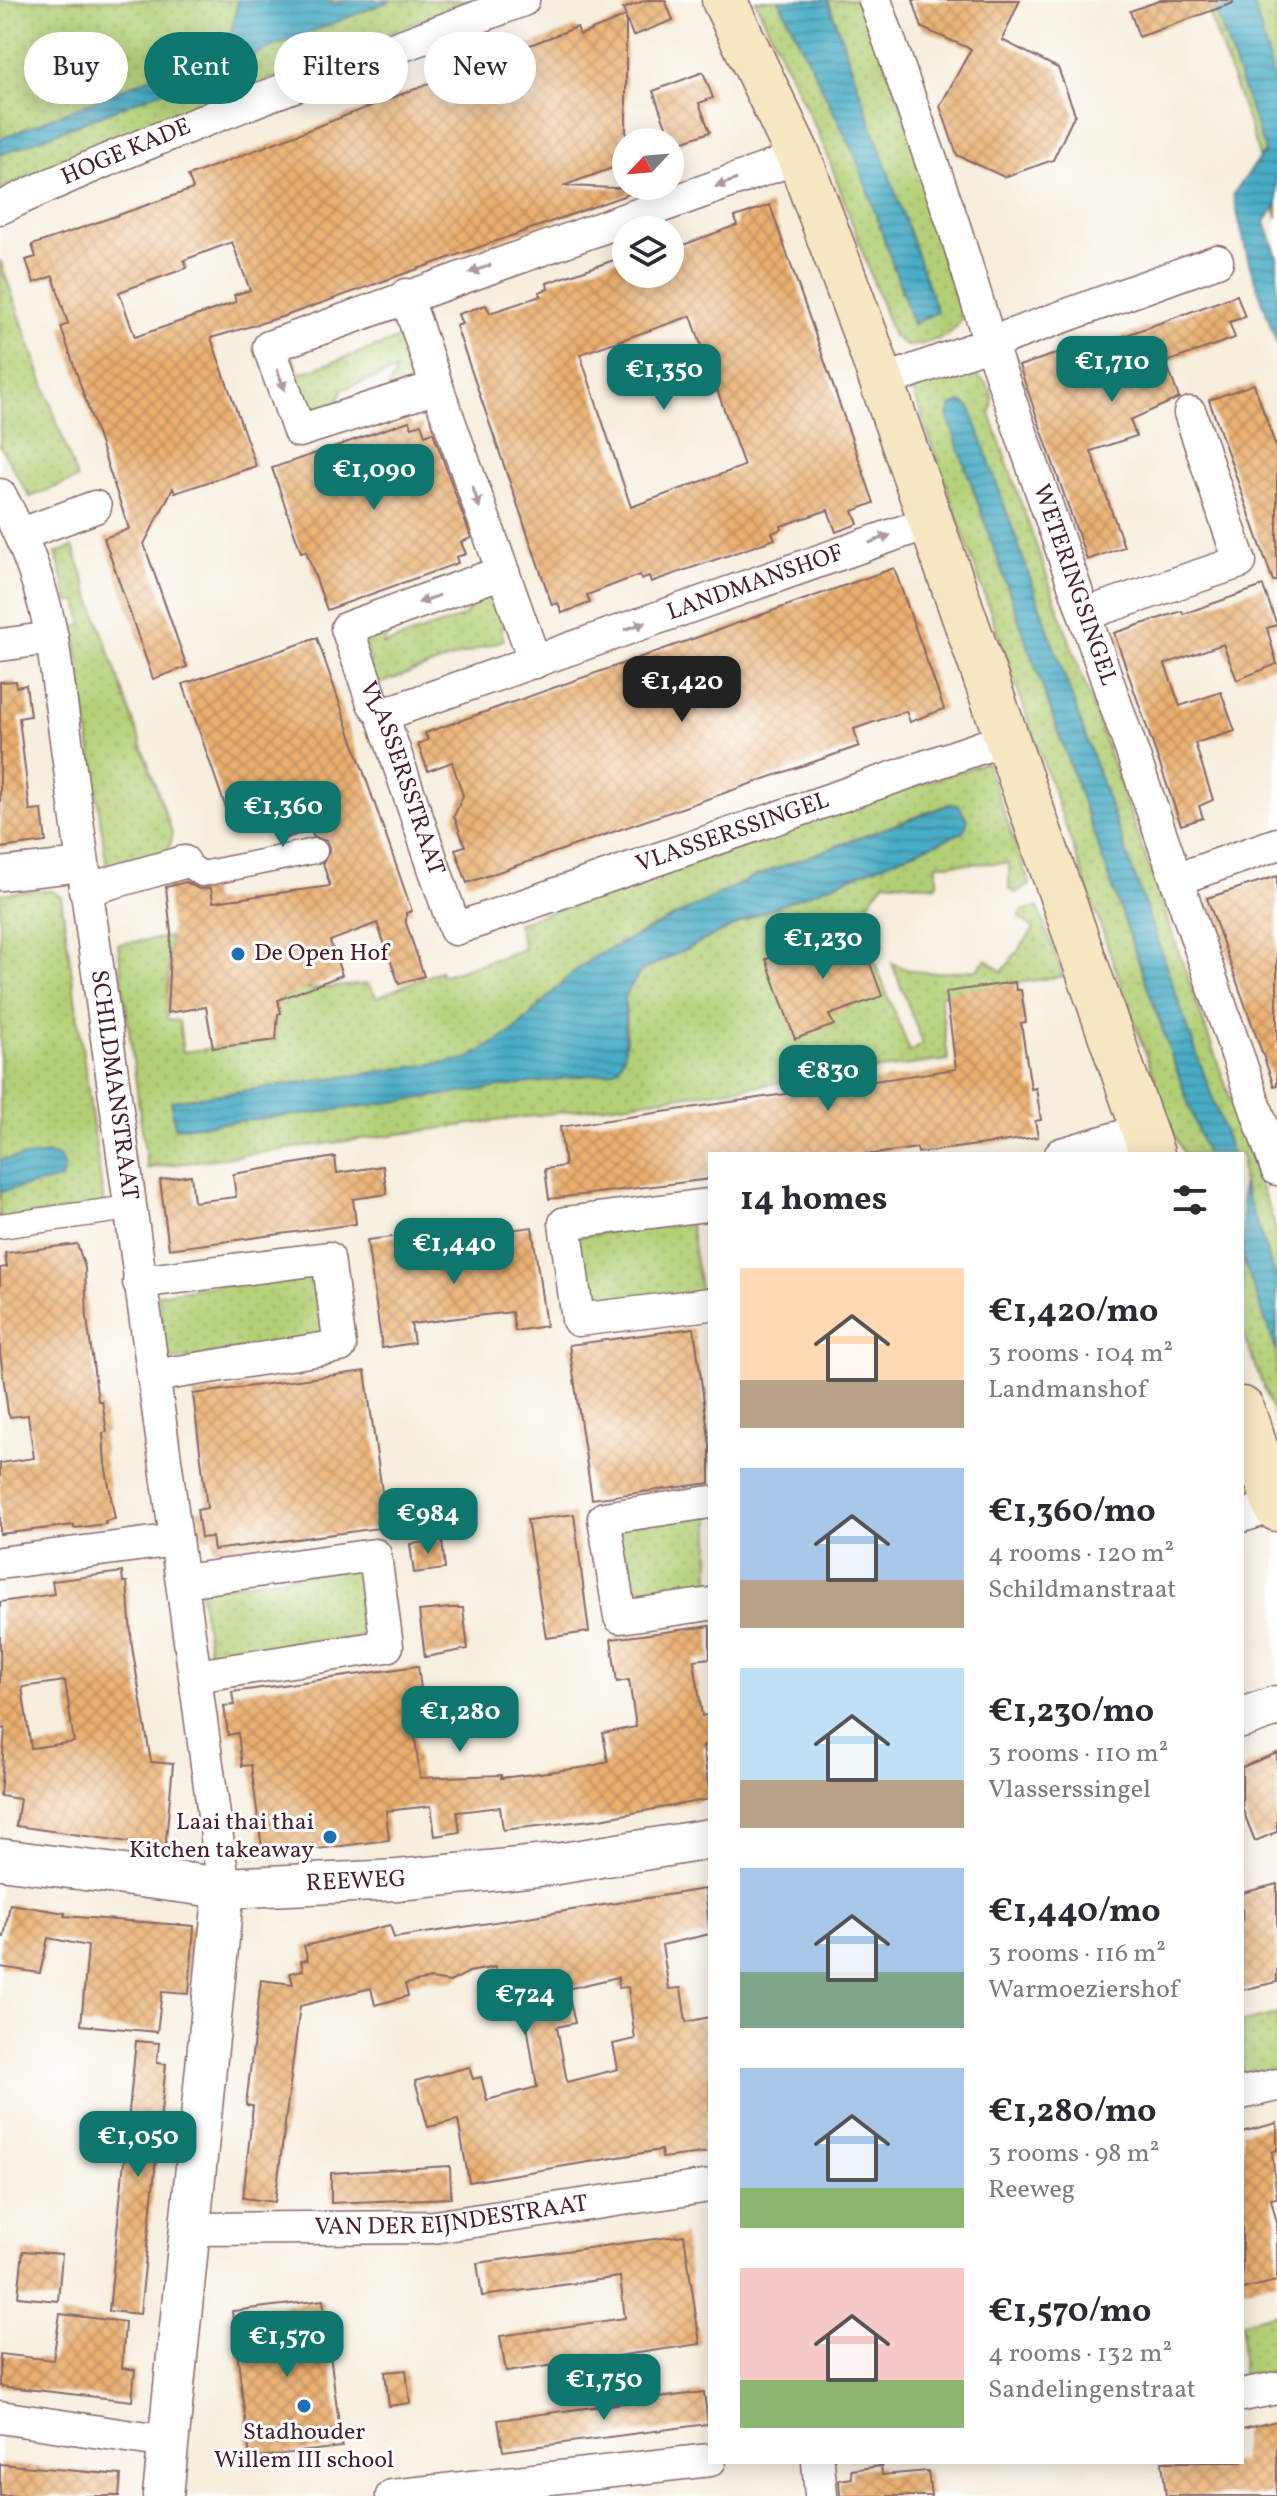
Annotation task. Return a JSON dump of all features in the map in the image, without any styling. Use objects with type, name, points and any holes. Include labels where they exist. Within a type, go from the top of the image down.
[{"type":"main road","points":[[724,0],[799,157],[882,382],[1148,1142]]},
{"type":"main road","points":[[1258,1432],[1277,1507]]},
{"type":"street","name":"HOGE KADE","points":[[0,208],[163,137],[523,0]]},
{"type":"street","name":"WETERINGSINGEL","points":[[875,0],[990,343],[1274,1153]]},
{"type":"street","points":[[437,387],[299,431],[269,347],[406,295],[799,157]]},
{"type":"street","points":[[882,382],[1217,261]]},
{"type":"street","points":[[406,295],[535,662]]},
{"type":"street","points":[[1085,614],[1240,562],[1190,413]]},
{"type":"street","name":"SCHILDMANSTRAAT","points":[[0,495],[22,534],[42,586],[52,638],[224,1888]]},
{"type":"street","points":[[22,534],[95,507]]},
{"type":"street","name":"LANDMANSHOF","points":[[382,715],[930,522]]},
{"type":"street","name":"VLASSERSSTRAAT","points":[[455,929],[382,715],[373,703],[347,628],[503,572]]},
{"type":"street","points":[[0,645],[52,638]]},
{"type":"street","name":"VLASSERSSINGEL","points":[[455,929],[1008,738]]},
{"type":"street","points":[[1177,879],[1277,844]]},
{"type":"street","points":[[0,874],[83,877],[184,862],[202,874],[315,851]]},
{"type":"street","points":[[1076,1152],[1148,1142]]},
{"type":"street","points":[[0,1226],[129,1208]]},
{"type":"street","points":[[708,1212],[565,1223],[578,1320],[708,1304]]},
{"type":"street","points":[[139,1282],[328,1258],[340,1346],[153,1376]]},
{"type":"street","points":[[708,1502],[604,1518],[620,1617],[708,1604]]},
{"type":"street","points":[[1244,1515],[1277,1507]]},
{"type":"street","points":[[0,1563],[176,1540]]},
{"type":"street","points":[[183,1581],[375,1555],[387,1646],[196,1676]]},
{"type":"street","points":[[1244,1717],[1277,1706]]},
{"type":"street","name":"REEWEG","points":[[0,1859],[224,1888],[398,1880],[557,1864],[708,1839]]},
{"type":"street","points":[[163,2496],[224,1888]]},
{"type":"street","points":[[1244,2093],[1277,2085]]},
{"type":"street","name":"VAN DER EIJNDESTRAAT","points":[[190,2229],[433,2227],[708,2186]]},
{"type":"street","points":[[1244,2395],[1277,2388]]},
{"type":"street","points":[[0,2417],[167,2442]]},
{"type":"street","points":[[392,2496],[708,2460]]},
{"type":"street","points":[[818,2464],[821,2496]]},
{"type":"green space","points":[[0,0],[474,0],[392,32],[274,32],[274,78],[258,84],[258,32],[144,32],[144,104],[207,104],[0,189]]},
{"type":"green space","points":[[755,0],[779,0],[856,157],[913,323],[936,311],[828,0],[864,0],[938,211],[928,215],[962,317],[946,335],[931,342],[906,346],[893,336],[825,148]]},
{"type":"green space","points":[[1204,0],[1277,0],[1277,218],[1253,136]]},
{"type":"green space","points":[[0,260],[77,479],[30,497],[0,446]]},
{"type":"green space","points":[[412,334],[418,350],[402,356],[413,385],[386,394],[396,371],[343,389],[332,413],[311,412],[302,403],[286,358],[292,356],[299,374]]},
{"type":"green space","points":[[954,370],[963,371],[985,382],[992,396],[990,414],[1277,1232],[1277,1282],[1244,1188],[1244,1152],[1231,1152],[970,408],[961,402],[951,406],[948,417],[1205,1152],[1183,1152],[1173,1132],[913,391],[920,382]]},
{"type":"green space","points":[[73,547],[172,833],[171,843],[158,856],[107,868],[74,627],[83,625],[78,602],[69,602],[56,553]]},
{"type":"green space","points":[[476,592],[495,593],[511,623],[500,628],[504,640],[376,685],[365,643],[371,632],[393,621],[383,645],[465,616]]},
{"type":"green space","points":[[986,762],[1030,885],[1015,893],[1009,888],[1009,863],[937,864],[937,886],[885,881],[869,902],[857,909],[860,925],[910,1052],[923,1044],[892,963],[922,972],[944,972],[977,970],[986,959],[1002,972],[1034,929],[1020,917],[1022,911],[1038,907],[1063,976],[940,995],[948,1060],[147,1168],[118,944],[170,937],[167,1019],[179,1021],[183,1052],[276,1040],[278,1000],[298,990],[368,984],[377,997],[440,971],[442,976],[524,949],[517,923]],"holes":[[[950,804],[756,915],[641,971],[625,995],[626,1040],[314,1113],[175,1127],[172,1101],[468,1059],[515,1030],[593,957],[756,876]]]},
{"type":"green space","points":[[52,891],[61,897],[104,1205],[0,1220],[0,894]]},
{"type":"green space","points":[[689,1218],[701,1295],[582,1312],[570,1238]]},
{"type":"green space","points":[[1244,1261],[1277,1352],[1277,1423],[1244,1336]]},
{"type":"green space","points":[[319,1271],[330,1336],[169,1361],[158,1294]]},
{"type":"green space","points":[[708,1513],[708,1592],[624,1604],[613,1527]]},
{"type":"green space","points":[[362,1566],[372,1635],[210,1659],[200,1589]]},
{"type":"green space","points":[[1277,2014],[1277,2074],[1261,2078],[1251,2072],[1244,2074],[1244,2022]]},
{"type":"green space","points":[[1277,2313],[1277,2373],[1244,2381],[1244,2321]]},
{"type":"water","points":[[238,0],[328,0],[335,4],[345,0],[392,0],[311,32],[274,32],[274,47],[258,53],[258,32],[231,32]]},
{"type":"water","points":[[779,0],[828,0],[937,312],[913,324],[856,157]]},
{"type":"water","points":[[1212,0],[1253,0],[1277,92],[1277,204],[1265,221],[1277,257],[1277,344],[1249,263],[1233,194],[1265,151]]},
{"type":"water","points":[[144,80],[144,98],[0,155],[0,139],[86,104],[128,104],[128,87]]},
{"type":"water","points":[[961,402],[970,407],[1231,1152],[1205,1152],[948,417],[951,406]]},
{"type":"water","points":[[951,804],[958,805],[968,820],[964,832],[756,915],[641,971],[625,995],[625,1053],[618,1068],[611,1072],[314,1113],[175,1128],[171,1101],[468,1059],[515,1030],[569,976],[593,957],[756,876]]},
{"type":"water","points":[[49,1154],[60,1158],[64,1169],[61,1179],[0,1192],[0,1160]]},
{"type":"water","points":[[1244,1188],[1277,1282],[1277,1352],[1244,1261]]},
{"type":"building","points":[[646,0],[665,0],[673,20],[633,36],[626,18],[626,128],[612,128],[612,168],[563,186],[612,188],[612,200],[285,316],[211,338],[256,466],[175,493],[173,488],[144,544],[187,667],[153,679],[104,538],[129,529],[61,327],[68,324],[53,276],[34,283],[26,260],[36,257],[32,245],[193,189],[188,176],[376,104],[408,104],[408,92],[424,86],[424,104],[536,104],[536,43],[577,27],[580,35],[626,16],[623,9]],"holes":[[[232,242],[250,290],[234,295],[236,302],[135,337],[119,292],[187,268],[184,260]]]},
{"type":"building","points":[[913,0],[1020,0],[1002,40],[1058,68],[1075,114],[1053,160],[1004,177],[957,155],[940,106],[971,49],[922,28]]},
{"type":"building","points":[[1161,0],[1233,0],[1233,3],[1139,37],[1130,11]]},
{"type":"building","points":[[703,72],[713,98],[699,103],[710,132],[684,141],[684,128],[667,128],[653,91]]},
{"type":"building","points":[[770,205],[874,503],[853,511],[858,524],[836,532],[828,510],[781,526],[782,529],[772,533],[775,539],[651,582],[649,576],[641,579],[639,575],[587,595],[590,603],[562,613],[558,603],[552,605],[456,326],[462,324],[458,314],[486,305],[490,313],[541,296],[539,292],[548,289],[547,283],[612,261],[612,288],[684,288],[684,245],[737,225],[735,217]],"holes":[[[691,316],[744,466],[631,507],[580,354]]]},
{"type":"building","points":[[1237,295],[1245,317],[1229,322],[1235,338],[1166,362],[1179,398],[1130,420],[1136,436],[1091,451],[1124,547],[1087,560],[1019,366],[1086,344],[1088,349]]},
{"type":"building","points":[[1254,384],[1277,450],[1277,581],[1273,581],[1209,400]]},
{"type":"building","points":[[409,421],[412,427],[421,424],[425,435],[433,432],[471,538],[461,542],[466,554],[456,557],[458,563],[327,610],[306,551],[301,552],[272,468]]},
{"type":"building","points":[[894,568],[944,709],[910,722],[906,711],[854,729],[859,746],[467,883],[455,849],[465,846],[454,816],[463,796],[452,762],[428,771],[418,744],[428,740],[425,733]]},
{"type":"building","points":[[1263,586],[1277,625],[1267,628],[1277,664],[1237,680],[1223,644],[1165,664],[1180,706],[1221,692],[1235,731],[1195,743],[1213,800],[1199,806],[1203,818],[1181,825],[1114,633],[1182,611],[1183,614]]},
{"type":"building","points":[[317,638],[412,911],[406,913],[406,923],[424,976],[399,984],[377,923],[330,941],[342,975],[278,1000],[281,1013],[278,1014],[276,1040],[213,1048],[206,1007],[167,1013],[171,933],[166,887],[186,882],[199,889],[211,888],[213,902],[330,886],[323,863],[330,849],[326,841],[313,836],[311,830],[286,838],[277,810],[232,826],[183,684]]},
{"type":"building","points":[[16,681],[16,687],[26,685],[30,716],[19,718],[30,811],[42,810],[46,842],[0,848],[0,682]]},
{"type":"building","points":[[1277,876],[1277,1085],[1274,1086],[1207,898]]},
{"type":"building","points":[[847,930],[850,939],[860,936],[882,996],[829,1015],[834,1025],[795,1039],[766,959]]},
{"type":"building","points":[[1015,982],[1016,990],[1021,990],[1026,1022],[1021,1023],[1031,1089],[1036,1088],[1041,1120],[1035,1121],[1038,1137],[926,1152],[918,1152],[917,1148],[888,1152],[708,1152],[708,1179],[549,1199],[545,1169],[565,1166],[560,1127],[956,1069],[946,992]]},
{"type":"building","points":[[335,1157],[337,1173],[383,1166],[387,1194],[353,1199],[356,1224],[169,1249],[160,1180],[191,1175],[194,1202],[236,1197],[233,1174]]},
{"type":"building","points":[[532,1227],[546,1326],[515,1331],[512,1312],[411,1324],[414,1343],[382,1348],[367,1240],[408,1235],[412,1262],[504,1251],[501,1231]]},
{"type":"building","points":[[77,1244],[85,1268],[87,1318],[98,1401],[102,1401],[107,1432],[103,1433],[105,1464],[115,1519],[105,1521],[106,1524],[0,1534],[0,1463],[34,1458],[28,1415],[10,1417],[8,1413],[0,1352],[0,1268],[7,1267],[5,1253]]},
{"type":"building","points":[[694,1328],[708,1430],[708,1483],[592,1499],[569,1345]]},
{"type":"building","points":[[365,1371],[387,1527],[214,1550],[212,1537],[201,1538],[197,1510],[207,1508],[193,1394]]},
{"type":"building","points":[[574,1514],[589,1632],[546,1638],[527,1520]]},
{"type":"building","points":[[442,1540],[445,1569],[414,1573],[410,1544]]},
{"type":"building","points":[[122,1572],[123,1582],[127,1582],[132,1647],[151,1762],[173,1764],[165,1851],[143,1849],[143,1844],[16,1826],[20,1799],[0,1796],[5,1728],[0,1729],[0,1602],[54,1594],[52,1581]],"holes":[[[65,1681],[74,1742],[31,1748],[22,1687]]]},
{"type":"building","points":[[463,1608],[468,1649],[425,1657],[419,1611]]},
{"type":"building","points":[[708,1626],[708,1658],[694,1660],[702,1716],[708,1714],[708,1745],[703,1746],[708,1799],[600,1819],[503,1830],[500,1807],[457,1812],[460,1832],[435,1836],[431,1806],[386,1811],[389,1840],[263,1856],[251,1765],[242,1766],[238,1733],[228,1735],[224,1706],[234,1705],[232,1692],[418,1666],[424,1712],[412,1714],[420,1778],[501,1775],[501,1778],[587,1767],[608,1762],[603,1733],[636,1727],[629,1680],[617,1682],[611,1639]]},
{"type":"building","points":[[1277,1753],[1277,1832],[1255,1841],[1244,1813],[1244,1766]]},
{"type":"building","points":[[1277,1884],[1277,1982],[1244,1990],[1244,1892]]},
{"type":"building","points":[[705,1889],[708,1934],[662,1945],[669,1989],[681,1988],[686,2022],[708,2017],[708,2152],[662,2158],[661,2150],[469,2182],[458,2120],[428,2127],[415,2081],[469,2067],[473,2079],[481,2077],[487,2100],[537,2087],[523,2000],[501,2004],[495,1967],[469,1972],[450,1982],[430,1979],[405,1984],[408,1996],[375,2005],[371,1988],[300,2006],[275,2202],[243,2198],[253,2106],[246,2105],[261,1980],[293,1984],[290,1973],[303,1970],[301,1961],[308,1960],[304,1946],[390,1925],[394,1938]],"holes":[[[618,1977],[619,1988],[628,1987],[635,2039],[613,2044],[618,2069],[567,2082],[557,2027],[575,2023],[567,1989]]]},
{"type":"building","points":[[10,1904],[65,1913],[64,1916],[194,1926],[189,1994],[162,1992],[157,2032],[81,2025],[88,1946],[48,1938],[40,1973],[0,1967],[0,1936],[4,1937]]},
{"type":"building","points":[[136,2041],[159,2043],[157,2063],[166,2064],[140,2314],[109,2311]]},
{"type":"building","points":[[1277,2123],[1277,2150],[1272,2152],[1277,2198],[1271,2199],[1277,2223],[1277,2281],[1244,2289],[1244,2131]]},
{"type":"building","points":[[450,2166],[451,2198],[331,2203],[331,2173]]},
{"type":"building","points":[[684,2235],[700,2344],[506,2372],[500,2336],[625,2318],[620,2277],[482,2296],[477,2263]]},
{"type":"building","points":[[23,2251],[62,2254],[58,2301],[18,2297]]},
{"type":"building","points":[[323,2300],[342,2447],[250,2458],[232,2311]]},
{"type":"building","points":[[60,2314],[125,2322],[122,2368],[135,2370],[132,2401],[0,2386],[0,2354],[53,2360]]},
{"type":"building","points":[[406,2370],[410,2403],[389,2406],[385,2372]]},
{"type":"building","points":[[704,2392],[708,2424],[503,2451],[498,2420]]},
{"type":"building","points":[[1277,2421],[1277,2496],[1166,2496],[1162,2464],[1244,2464],[1244,2429]]},
{"type":"building","points":[[0,2464],[121,2475],[119,2496],[0,2496]]},
{"type":"building","points":[[881,2466],[882,2475],[928,2471],[931,2496],[840,2496],[839,2480],[852,2478],[851,2470]]},
{"type":"place","name":"De Open Hof","points":[[238,954]]},
{"type":"place","name":"Laai thai thai Kitchen takeaway","points":[[330,1837]]},
{"type":"place","name":"Stadhouder Willem III school","points":[[304,2406]]}]
